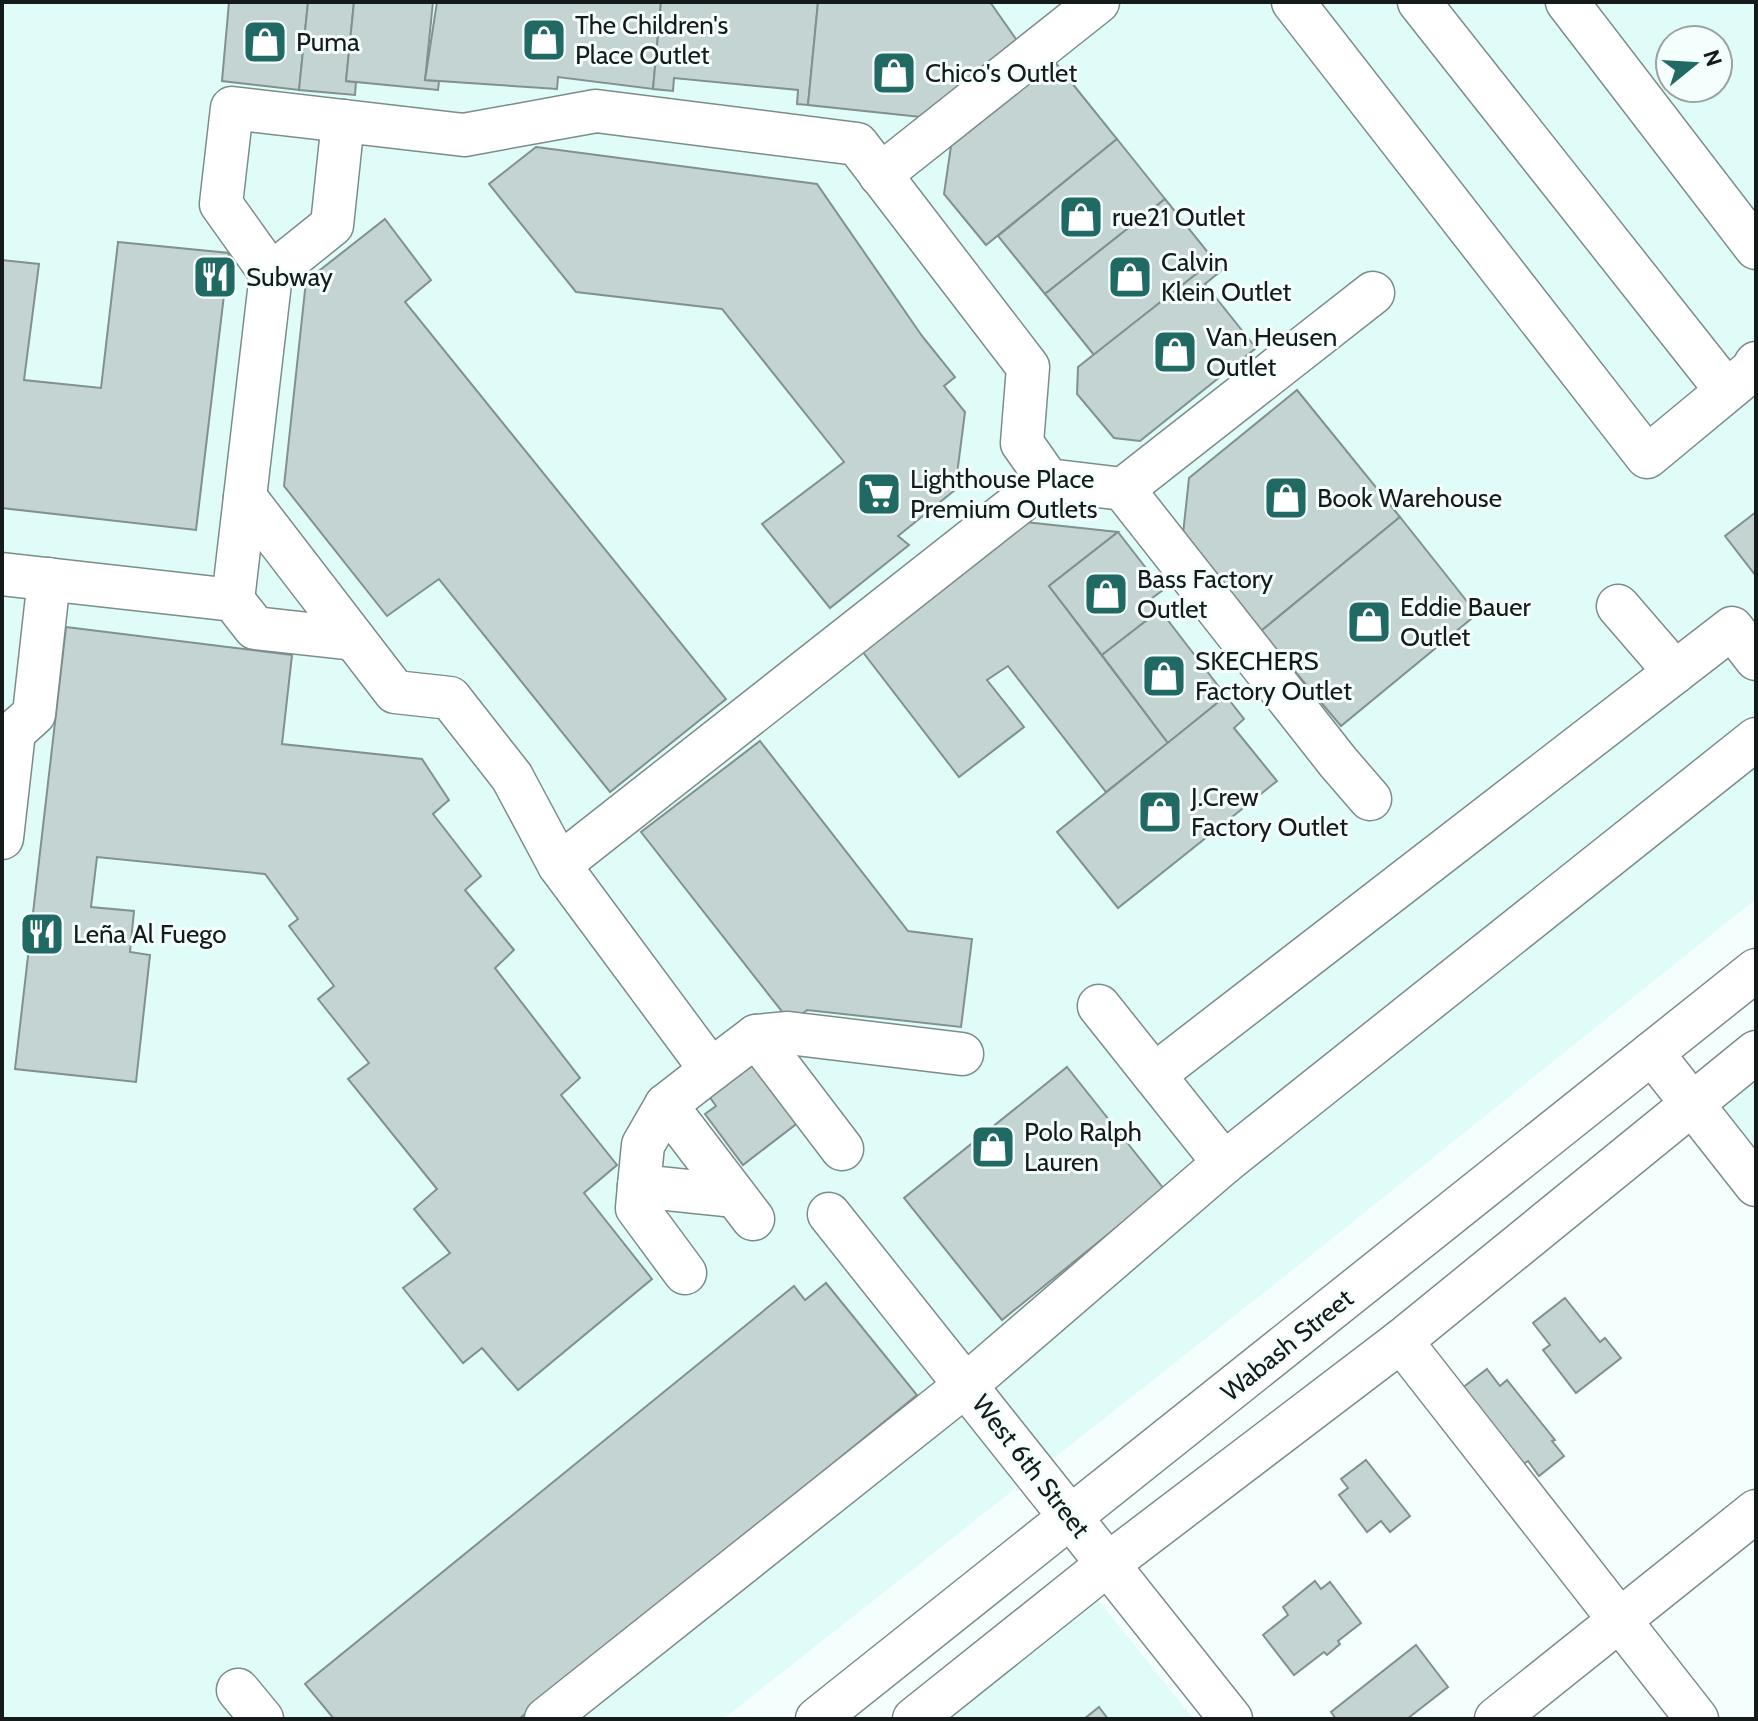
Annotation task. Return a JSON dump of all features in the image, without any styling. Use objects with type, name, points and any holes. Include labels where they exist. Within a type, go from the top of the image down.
[{"type":"street","points":[[880,175],[1098,2]]},
{"type":"street","points":[[1293,2],[1647,457],[1741,377],[1419,2]]},
{"type":"street","points":[[1567,2],[1756,248]]},
{"type":"street","points":[[354,639],[255,628],[233,600],[271,274],[221,204],[232,108],[464,135],[596,111],[857,144],[1028,367],[1022,443],[1048,480]]},
{"type":"street","points":[[271,274],[332,225],[343,121]]},
{"type":"street","points":[[1123,489],[1373,293]]},
{"type":"street","points":[[559,865],[1048,480],[1123,489],[1370,799]]},
{"type":"street","points":[[245,497],[395,692],[450,698],[512,777],[559,865],[711,1070]]},
{"type":"street","points":[[2,574],[233,600]]},
{"type":"street","points":[[2,838],[8,724],[34,714],[49,579]]},
{"type":"street","points":[[1618,606],[1675,672]]},
{"type":"street","points":[[1154,1075],[1732,628],[1756,659]]},
{"type":"street","points":[[546,1719],[966,1385],[1224,1163],[1756,739]]},
{"type":"street","name":"Wabash Street","points":[[817,1719],[1756,970]]},
{"type":"street","points":[[1099,1006],[1224,1163]]},
{"type":"street","points":[[685,1273],[637,1208],[643,1145],[666,1105],[756,1036],[788,1033],[962,1054]]},
{"type":"street","points":[[756,1036],[842,1149]]},
{"type":"street","points":[[914,1719],[1108,1564],[1401,1341],[1756,1052]]},
{"type":"street","points":[[1652,1053],[1756,1185]]},
{"type":"street","points":[[639,1186],[744,1208],[666,1105]]},
{"type":"street","name":"West 6th Street","points":[[829,1214],[1231,1719]]},
{"type":"street","points":[[1401,1341],[1697,1719]]},
{"type":"street","points":[[1496,1719],[1756,1511]]},
{"type":"shaded area","name":"Lighthouse Place Premium Outlets","points":[[2,2],[1756,2],[1756,899],[1299,1265],[723,1719],[2,1719]]},
{"type":"shaded area","points":[[1756,1082],[1756,1158],[1718,1113]]},
{"type":"shaded area","points":[[1094,1595],[1194,1719],[946,1719]]},
{"type":"building","name":"Puma","points":[[229,2],[308,2],[299,90],[222,81]]},
{"type":"building","points":[[308,2],[354,2],[346,81],[356,82],[355,95],[299,90]]},
{"type":"building","points":[[354,2],[433,2],[425,80],[439,81],[438,90],[346,81]]},
{"type":"building","name":"The Children's Place Outlet","points":[[437,2],[661,2],[653,89],[558,77],[557,89],[425,80]]},
{"type":"building","points":[[661,2],[818,2],[808,105],[797,104],[798,90],[674,78],[673,91],[653,89]]},
{"type":"building","name":"Chico's Outlet","points":[[818,2],[990,2],[1018,42],[921,117],[808,105]]},
{"type":"building","points":[[1055,62],[1117,139],[986,245],[944,194],[951,146]]},
{"type":"building","name":"rue21 Outlet","points":[[1117,139],[1165,199],[1045,294],[998,236]]},
{"type":"building","points":[[536,147],[817,184],[922,336],[955,377],[944,386],[965,412],[955,490],[898,536],[909,545],[830,608],[762,524],[844,462],[722,309],[576,292],[489,184]]},
{"type":"building","name":"Calvin Klein Outlet","points":[[1165,199],[1214,260],[1094,355],[1045,294]]},
{"type":"building","points":[[385,219],[431,280],[405,302],[726,699],[610,792],[439,579],[387,616],[284,486],[306,281]]},
{"type":"building","points":[[118,242],[229,253],[196,530],[2,508],[2,260],[39,264],[24,380],[101,388]]},
{"type":"building","name":"Van Heusen Outlet","points":[[1214,260],[1222,270],[1205,284],[1256,348],[1140,441],[1114,438],[1077,394],[1078,367]]},
{"type":"building","name":"Book Warehouse","points":[[1297,390],[1400,517],[1261,631],[1183,534],[1189,478]]},
{"type":"building","points":[[1756,512],[1756,576],[1725,536]]},
{"type":"building","name":"Eddie Bauer Outlet","points":[[1400,517],[1477,614],[1341,726],[1261,631]]},
{"type":"building","points":[[1025,522],[1118,532],[1049,586],[1168,743],[1106,792],[1008,666],[987,680],[1024,727],[959,777],[862,651]]},
{"type":"building","name":"Bass Factory Outlet","points":[[1118,532],[1163,590],[1151,599],[1160,610],[1102,655],[1049,586]]},
{"type":"building","name":"SKECHERS Factory Outlet","points":[[1160,610],[1226,696],[1168,743],[1102,655]]},
{"type":"building","points":[[66,627],[292,655],[282,744],[422,759],[449,800],[433,814],[481,876],[465,890],[514,950],[495,968],[580,1078],[561,1095],[617,1165],[584,1193],[652,1279],[518,1390],[482,1348],[463,1363],[403,1288],[450,1253],[414,1209],[437,1189],[348,1079],[369,1063],[318,999],[334,986],[289,926],[298,919],[265,874],[97,857],[91,907],[134,911],[130,952],[150,955],[136,1082],[15,1069]]},
{"type":"building","name":"J.Crew Factory Outlet","points":[[1226,696],[1244,719],[1234,728],[1277,781],[1118,908],[1057,832]]},
{"type":"building","points":[[760,741],[908,931],[972,939],[961,1027],[807,1010],[791,1023],[641,832]]},
{"type":"building","points":[[759,1051],[808,1115],[743,1165],[705,1114],[716,1106],[706,1092]]},
{"type":"building","points":[[1067,1067],[1164,1189],[1002,1320],[904,1198]]},
{"type":"building","points":[[826,1283],[917,1395],[519,1719],[334,1719],[305,1684],[794,1286],[805,1300]]},
{"type":"building","points":[[1565,1298],[1600,1342],[1605,1338],[1621,1358],[1576,1393],[1543,1350],[1550,1345],[1533,1323]]},
{"type":"building","points":[[1487,1369],[1500,1386],[1507,1380],[1564,1456],[1539,1476],[1528,1461],[1522,1465],[1453,1395]]},
{"type":"building","points":[[1366,1460],[1410,1516],[1390,1532],[1381,1521],[1367,1532],[1339,1495],[1348,1488],[1341,1479]]},
{"type":"building","points":[[1315,1581],[1321,1589],[1330,1582],[1361,1623],[1338,1641],[1340,1644],[1327,1655],[1324,1652],[1294,1675],[1263,1635],[1288,1615],[1283,1607]]},
{"type":"building","points":[[1416,1645],[1448,1687],[1407,1719],[1336,1719],[1331,1712]]},
{"type":"building","points":[[1099,1707],[1108,1719],[1084,1719]]},
{"type":"place","name":"The Children's Place Outlet","points":[[544,40]]},
{"type":"place","name":"Puma","points":[[265,42]]},
{"type":"place","name":"Chico's Outlet","points":[[894,73]]},
{"type":"place","name":"rue21 Outlet","points":[[1081,217]]},
{"type":"place","name":"Subway","points":[[215,277]]},
{"type":"place","name":"Calvin Klein Outlet","points":[[1130,277]]},
{"type":"place","name":"Van Heusen Outlet","points":[[1175,352]]},
{"type":"place","name":"Lighthouse Place Premium Outlets","points":[[879,494]]},
{"type":"place","name":"Book Warehouse","points":[[1286,498]]},
{"type":"place","name":"Bass Factory Outlet","points":[[1106,594]]},
{"type":"place","name":"Eddie Bauer Outlet","points":[[1369,622]]},
{"type":"place","name":"SKECHERS Factory Outlet","points":[[1164,676]]},
{"type":"place","name":"J.Crew Factory Outlet","points":[[1160,812]]},
{"type":"place","name":"Leña Al Fuego","points":[[42,934]]},
{"type":"place","name":"Polo Ralph Lauren","points":[[993,1147]]}]
